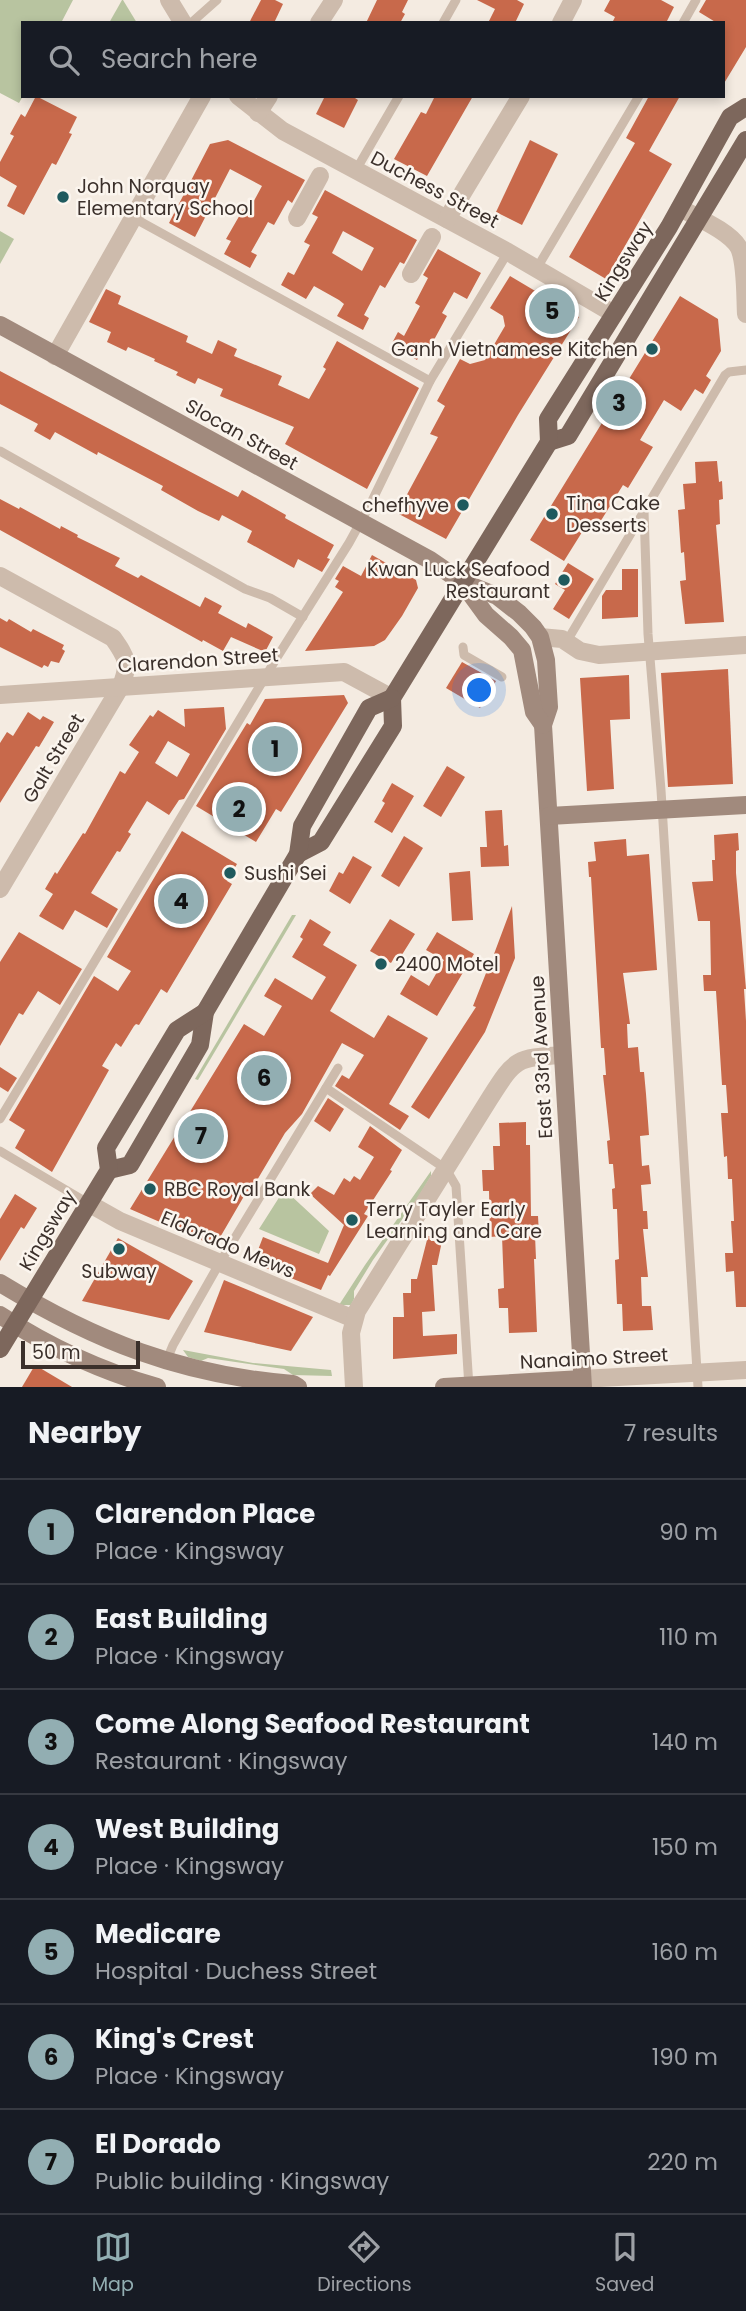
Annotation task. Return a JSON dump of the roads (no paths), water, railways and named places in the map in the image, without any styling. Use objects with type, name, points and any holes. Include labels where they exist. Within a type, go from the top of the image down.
[{"type":"main road","name":"Kingsway","points":[[298,854],[321,842],[393,726],[392,698],[549,443],[548,419],[680,208],[730,117],[746,107]]},
{"type":"main road","name":"Kingsway","points":[[549,443],[568,436],[744,147]]},
{"type":"main road","name":"Kingsway","points":[[109,1170],[130,1165],[200,1045],[205,1012],[298,854],[302,826],[369,708],[392,698]]},
{"type":"main road","name":"Kingsway","points":[[0,1349],[7,1320],[29,1301],[109,1170],[106,1148],[136,1097],[177,1030],[205,1012]]},
{"type":"street","points":[[169,0],[182,21]]},
{"type":"street","points":[[320,21],[334,0]]},
{"type":"street","points":[[562,21],[573,0]]},
{"type":"street","points":[[55,355],[201,98]]},
{"type":"street","name":"Duchess Street","points":[[241,98],[283,131],[537,268],[614,314]]},
{"type":"street","points":[[258,113],[268,98]]},
{"type":"street","points":[[447,219],[520,98]]},
{"type":"street","points":[[297,218],[320,176]]},
{"type":"street","points":[[680,208],[737,244],[744,270],[746,314]]},
{"type":"street","points":[[411,274],[432,237]]},
{"type":"street","name":"Slocan Street","points":[[0,326],[430,560],[462,582],[497,596],[519,613],[540,637]]},
{"type":"street","points":[[0,576],[113,638],[122,652],[127,669],[121,686]]},
{"type":"street","name":"Slocan Street","points":[[462,582],[486,615],[522,650]]},
{"type":"street","points":[[540,637],[567,641],[580,651],[599,656],[746,645]]},
{"type":"street","name":"East 33rd Avenue","points":[[540,637],[546,660],[549,708],[543,725],[582,1383]]},
{"type":"street","name":"East 33rd Avenue","points":[[522,650],[534,712],[543,725]]},
{"type":"street","name":"Clarendon Street","points":[[0,695],[344,672],[392,698]]},
{"type":"street","name":"Galt Street","points":[[0,888],[121,686]]},
{"type":"street","points":[[549,816],[746,805]]},
{"type":"street","points":[[354,1387],[351,1333],[354,1319],[446,1169],[513,1065],[529,1058],[562,1055]]},
{"type":"street","name":"Eldorado Mews","points":[[88,1203],[120,1221],[354,1319]]},
{"type":"street","points":[[0,1283],[84,1329],[166,1362],[227,1377],[293,1384],[298,1387]]},
{"type":"street","points":[[7,1320],[48,1345],[79,1359],[158,1387]]},
{"type":"street","name":"Nanaimo Street","points":[[444,1387],[697,1380],[746,1370]]},
{"type":"lane","points":[[193,21],[217,0]]},
{"type":"lane","points":[[444,21],[456,0]]},
{"type":"lane","points":[[684,21],[696,0]]},
{"type":"lane","points":[[356,170],[398,98]]},
{"type":"lane","points":[[537,268],[638,98]]},
{"type":"lane","points":[[132,217],[430,381]]},
{"type":"lane","points":[[0,1119],[360,522],[430,381],[508,252]]},
{"type":"lane","points":[[567,641],[725,374],[746,370]]},
{"type":"lane","points":[[0,451],[245,589],[270,598],[303,617]]},
{"type":"lane","points":[[644,511],[650,652],[697,1380]]},
{"type":"lane","points":[[463,647],[464,654],[502,677]]},
{"type":"lane","points":[[166,1362],[219,1264],[338,1068]]},
{"type":"lane","points":[[326,1088],[446,1169],[456,1186],[469,1386]]},
{"type":"lane","points":[[0,1151],[88,1203]]},
{"type":"place","name":"John Norquay Elementary School","points":[[63,197]]},
{"type":"place","name":"Medicare","points":[[552,311]]},
{"type":"place","name":"Ganh Vietnamese Kitchen","points":[[652,349]]},
{"type":"place","name":"Come Along Seafood Restaurant","points":[[619,403]]},
{"type":"place","name":"chefhyve","points":[[463,505]]},
{"type":"place","name":"Tina Cake Desserts","points":[[552,514]]},
{"type":"place","name":"Kwan Luck Seafood Restaurant","points":[[564,580]]},
{"type":"place","name":"Clarendon Place","points":[[275,749]]},
{"type":"place","name":"East Building","points":[[239,809]]},
{"type":"place","name":"Sushi Sei","points":[[230,873]]},
{"type":"place","name":"West Building","points":[[181,901]]},
{"type":"place","name":"2400 Motel","points":[[381,964]]},
{"type":"place","name":"King's Crest","points":[[264,1078]]},
{"type":"place","name":"El Dorado","points":[[201,1136]]},
{"type":"place","name":"RBC Royal Bank","points":[[150,1189]]},
{"type":"place","name":"Terry Tayler Early Learning and Care","points":[[352,1220]]},
{"type":"place","name":"Subway","points":[[119,1249]]}]
